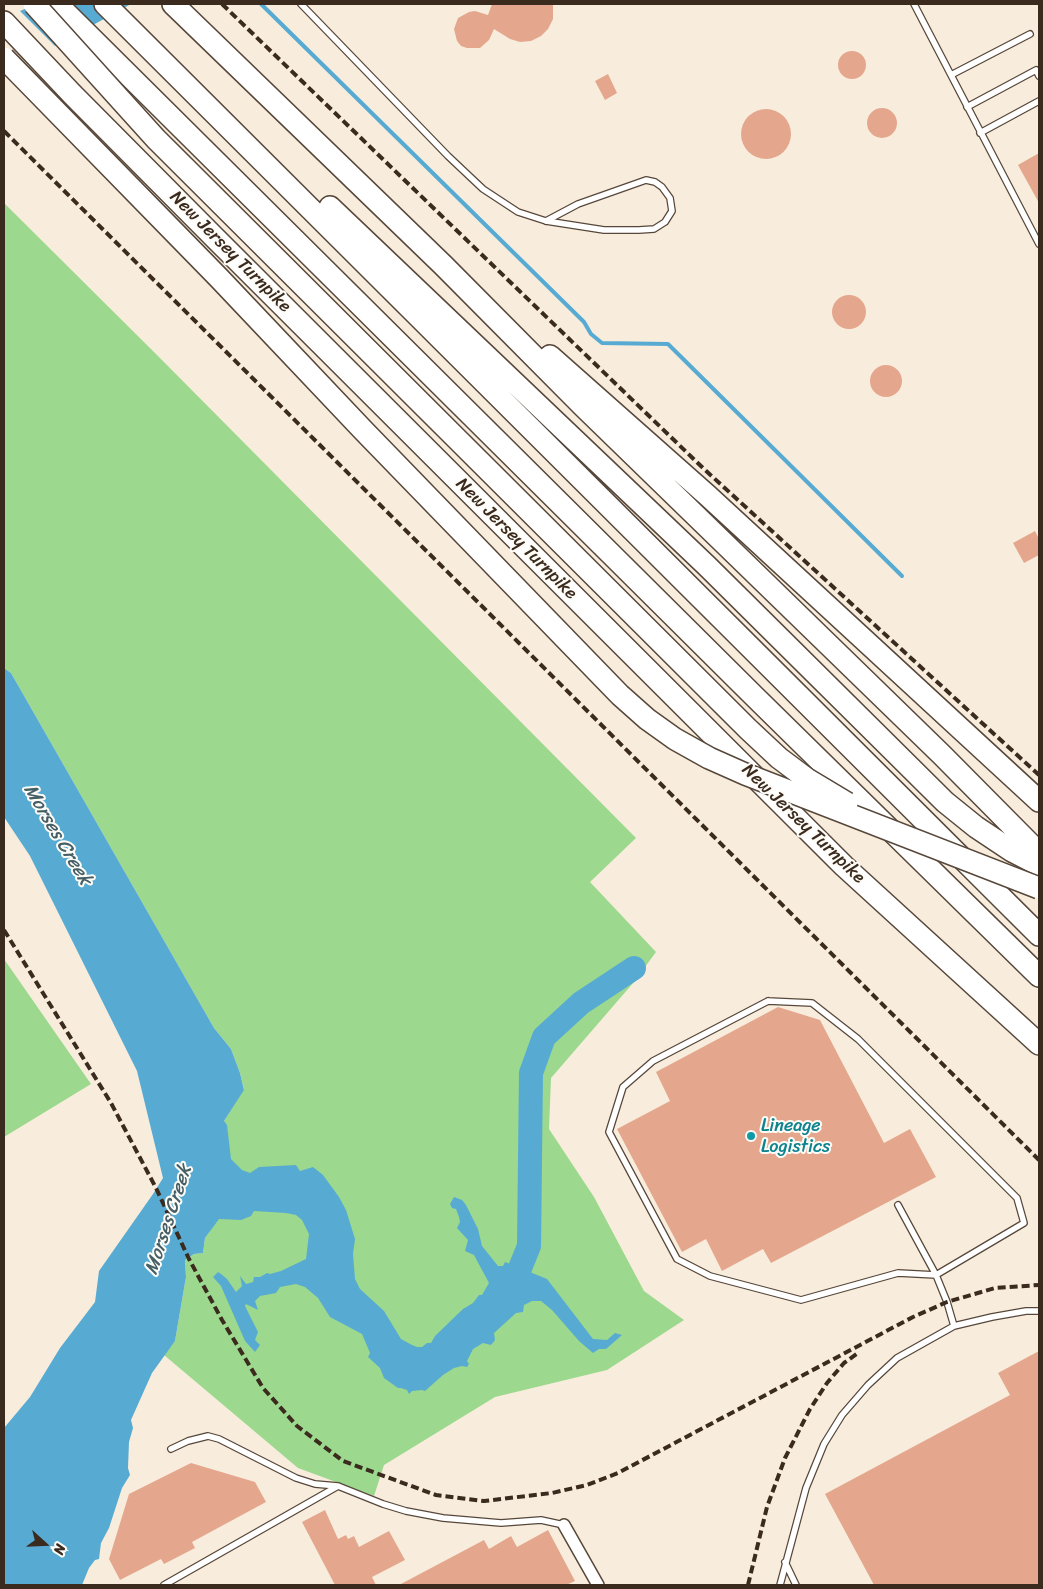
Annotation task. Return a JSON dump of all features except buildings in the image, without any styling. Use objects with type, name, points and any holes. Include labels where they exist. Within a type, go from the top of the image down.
[{"type":"highway","points":[[34,4],[156,139],[779,758],[807,779],[844,801],[935,846]]},
{"type":"highway","points":[[57,4],[770,712],[1039,976]]},
{"type":"highway","points":[[106,4],[245,142],[411,298],[707,566],[945,802],[1012,851],[1039,865]]},
{"type":"highway","points":[[173,4],[935,748],[1039,853]]},
{"type":"highway","name":"New Jersey Turnpike","points":[[4,22],[79,101],[844,866],[1034,1036]]},
{"type":"highway","points":[[4,58],[219,278],[363,430],[620,694],[647,719],[709,758],[745,774],[935,846],[1039,888]]},
{"type":"highway","points":[[442,265],[607,405],[1039,801]]},
{"type":"highway","points":[[411,298],[1039,935]]},
{"type":"street","points":[[564,1526],[598,1585]]},
{"type":"lane","points":[[301,4],[448,156],[483,189],[518,212],[546,221],[604,230],[654,229],[665,222],[672,211],[670,198],[662,187],[655,182],[646,180],[578,204],[546,221]]},
{"type":"lane","points":[[914,4],[1039,244]]},
{"type":"lane","points":[[951,75],[1030,34]]},
{"type":"lane","points":[[967,108],[1036,70],[1039,76]]},
{"type":"lane","points":[[980,133],[1039,101]]},
{"type":"lane","points":[[768,1001],[812,1003],[858,1039],[1017,1198],[1024,1223],[936,1275],[898,1273],[801,1300],[710,1276],[677,1259],[610,1132],[623,1087],[653,1061],[768,1001]]},
{"type":"lane","points":[[898,1205],[936,1275],[954,1326]]},
{"type":"lane","points":[[780,1585],[806,1488],[824,1444],[842,1414],[868,1385],[898,1358],[954,1326],[1026,1311],[1039,1311]]},
{"type":"lane","points":[[171,1449],[188,1441],[208,1436],[219,1439],[296,1478],[315,1484],[338,1486],[406,1511],[443,1518],[501,1523],[540,1520],[564,1526]]},
{"type":"lane","points":[[164,1585],[338,1486]]},
{"type":"lane","points":[[785,1562],[796,1585]]},
{"type":"green space","points":[[4,203],[636,838],[590,882],[656,952],[634,982],[551,1078],[549,1129],[594,1197],[644,1291],[684,1320],[607,1370],[495,1397],[384,1465],[374,1496],[298,1468],[164,1355],[175,1341],[186,1277],[185,1260],[194,1254],[203,1253],[205,1238],[210,1231],[224,1121],[244,1089],[231,1049],[214,1028],[11,673],[4,668]]},
{"type":"green space","points":[[4,959],[91,1084],[4,1137]]},
{"type":"water","points":[[36,4],[131,4],[55,46],[20,11]]},
{"type":"water","name":"Morses Creek","points":[[4,668],[11,673],[214,1028],[231,1049],[244,1090],[224,1121],[227,1125],[231,1159],[242,1170],[250,1173],[259,1167],[296,1165],[300,1171],[313,1167],[323,1175],[346,1210],[355,1239],[353,1254],[355,1279],[360,1289],[384,1311],[401,1339],[412,1345],[422,1347],[427,1343],[431,1343],[435,1336],[463,1309],[473,1303],[479,1295],[482,1295],[489,1283],[474,1255],[465,1251],[468,1240],[457,1228],[460,1222],[459,1217],[456,1209],[452,1208],[450,1204],[454,1197],[462,1200],[466,1205],[478,1229],[482,1246],[498,1266],[503,1266],[505,1262],[547,1279],[593,1339],[607,1340],[615,1333],[622,1335],[606,1349],[599,1349],[593,1353],[579,1341],[552,1310],[541,1301],[532,1301],[524,1305],[523,1312],[516,1313],[494,1333],[495,1340],[491,1345],[483,1343],[473,1349],[467,1361],[469,1364],[467,1367],[454,1368],[425,1391],[412,1391],[409,1394],[407,1390],[398,1388],[384,1378],[380,1368],[368,1357],[370,1353],[362,1334],[330,1317],[318,1298],[305,1287],[296,1284],[280,1287],[276,1293],[260,1296],[255,1301],[258,1310],[246,1304],[245,1306],[258,1332],[255,1340],[260,1345],[255,1352],[245,1341],[221,1286],[213,1277],[218,1272],[227,1279],[236,1292],[242,1286],[240,1276],[246,1284],[253,1282],[254,1277],[281,1271],[306,1259],[309,1234],[302,1220],[296,1215],[286,1213],[254,1211],[251,1216],[241,1220],[219,1219],[205,1238],[203,1253],[194,1254],[185,1260],[186,1277],[175,1341],[152,1373],[131,1420],[133,1428],[129,1442],[128,1468],[130,1475],[122,1488],[109,1528],[101,1543],[99,1559],[95,1560],[89,1568],[82,1585],[4,1585],[4,1428],[30,1397],[60,1348],[95,1302],[99,1271],[163,1178],[137,1071],[30,856],[4,817]]},
{"type":"waterway","points":[[261,4],[584,322],[591,334],[602,343],[668,344],[902,576]]},
{"type":"waterway","points":[[504,1295],[514,1283],[529,1246],[531,1073],[544,1037],[581,1003],[634,968]]},
{"type":"railway","points":[[222,4],[704,469],[1039,775]]},
{"type":"railway","points":[[4,131],[1039,1160]]},
{"type":"railway","points":[[4,930],[111,1103],[156,1188],[189,1259],[222,1320],[263,1388],[297,1426],[343,1461],[436,1495],[484,1501],[552,1493],[587,1485],[618,1473],[913,1317],[947,1302],[995,1288],[1039,1285]]},
{"type":"railway","points":[[748,1585],[767,1507],[785,1458],[810,1409],[827,1383],[844,1363],[858,1353]]},
{"type":"place","name":"Lineage Logistics","points":[[751,1136]]}]
